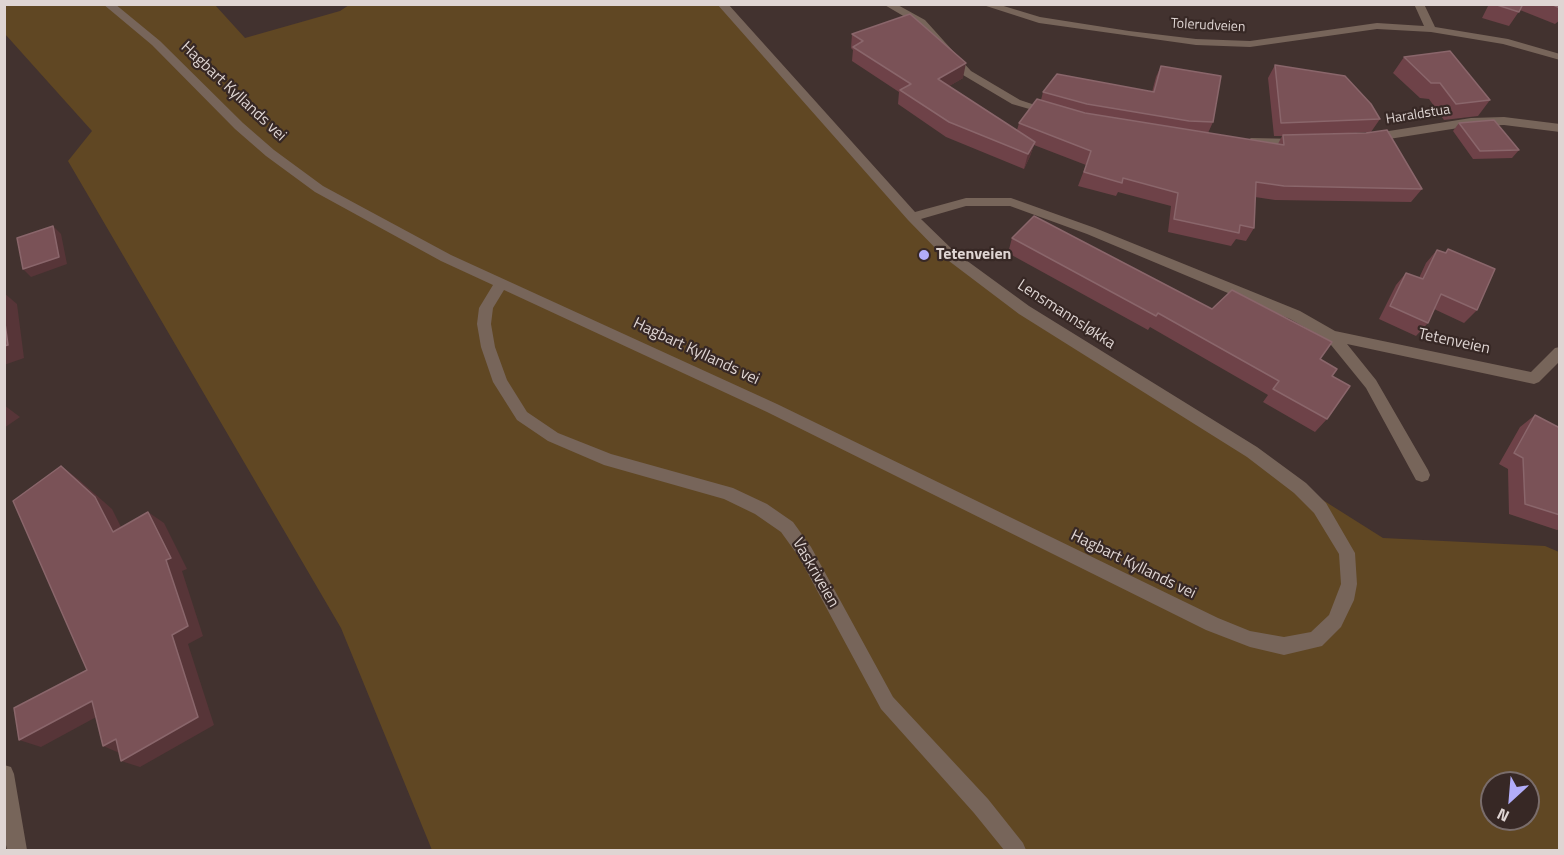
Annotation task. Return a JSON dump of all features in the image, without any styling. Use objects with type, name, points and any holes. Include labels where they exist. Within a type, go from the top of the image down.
[{"type":"street","name":"Hagbart Kyllands vei","points":[[108,4],[156,43],[239,126],[319,189],[501,284],[730,388],[1212,624],[1250,639],[1284,646],[1316,640]]},
{"type":"street","name":"Lensmannsløkka","points":[[722,4],[912,217],[950,255],[1015,304],[1252,452],[1300,488],[1320,508],[1347,553],[1349,584],[1345,600],[1335,621],[1316,640]]},
{"type":"street","points":[[888,4],[921,22],[967,73],[1016,102],[1059,115]]},
{"type":"street","name":"Tolerudveien","points":[[985,4],[1040,20],[1196,42],[1250,44],[1377,26],[1431,28],[1504,41],[1560,57]]},
{"type":"street","points":[[1419,4],[1431,28]]},
{"type":"street","name":"Haraldstua","points":[[1357,141],[1471,122],[1504,121],[1560,128]]},
{"type":"street","points":[[1241,141],[1310,142]]},
{"type":"street","name":"Tetenveien","points":[[912,217],[966,202],[1011,202],[1091,231],[1295,315],[1332,336],[1534,378],[1560,352]]},
{"type":"street","name":"Vaskriveien","points":[[501,284],[486,308],[484,324],[488,347],[500,382],[522,416],[553,437],[609,460],[727,493],[761,509],[787,527],[805,552],[887,703],[981,806],[1016,850]]},
{"type":"street","name":"Tetenveien","points":[[1332,336],[1371,384],[1422,476]]},
{"type":"street","points":[[4,774],[17,850]]},
{"type":"shaded area","points":[[5,4],[215,5],[245,38],[340,11],[349,5],[721,5],[924,226],[1010,303],[1383,538],[1545,546],[1559,552],[1559,850],[432,850],[341,628],[68,161],[92,131],[5,34]]},
{"type":"building","points":[[1494,4],[1523,4],[1519,12]]},
{"type":"building","points":[[910,14],[966,63],[938,79],[1035,142],[1028,154],[949,122],[900,90],[911,84],[853,47],[863,41],[852,34]]},
{"type":"building","points":[[1450,51],[1490,100],[1456,104],[1440,83],[1431,83],[1404,57]]},
{"type":"building","points":[[1275,65],[1345,76],[1371,104],[1380,119],[1281,123]]},
{"type":"building","points":[[1161,66],[1221,76],[1213,122],[1189,121],[1087,104],[1043,92],[1057,74],[1154,92]]},
{"type":"building","points":[[1037,99],[1085,113],[1284,145],[1283,135],[1366,133],[1387,130],[1422,189],[1284,186],[1256,182],[1254,228],[1240,225],[1239,233],[1174,219],[1178,193],[1123,178],[1122,183],[1084,172],[1091,151],[1019,123]]},
{"type":"building","points":[[1494,120],[1519,150],[1480,151],[1459,123]]},
{"type":"building","points":[[1034,216],[1212,309],[1232,290],[1332,342],[1320,359],[1337,369],[1332,376],[1350,386],[1327,419],[1273,389],[1279,381],[1158,313],[1156,316],[1012,238]]},
{"type":"building","points":[[53,226],[59,257],[23,269],[17,238]]},
{"type":"building","points":[[1448,249],[1495,269],[1477,310],[1441,294],[1428,323],[1390,306],[1406,273],[1423,279],[1437,250],[1446,253]]},
{"type":"building","points":[[4,316],[8,345],[4,346]]},
{"type":"building","points":[[1535,415],[1560,428],[1560,515],[1525,504],[1523,458],[1514,453]]},
{"type":"building","points":[[61,466],[95,497],[113,532],[148,512],[171,558],[166,560],[188,626],[172,635],[198,717],[121,761],[116,739],[103,746],[92,701],[19,740],[14,708],[87,670],[13,501]]},
{"type":"place","name":"Tetenveien","points":[[924,255]]}]
